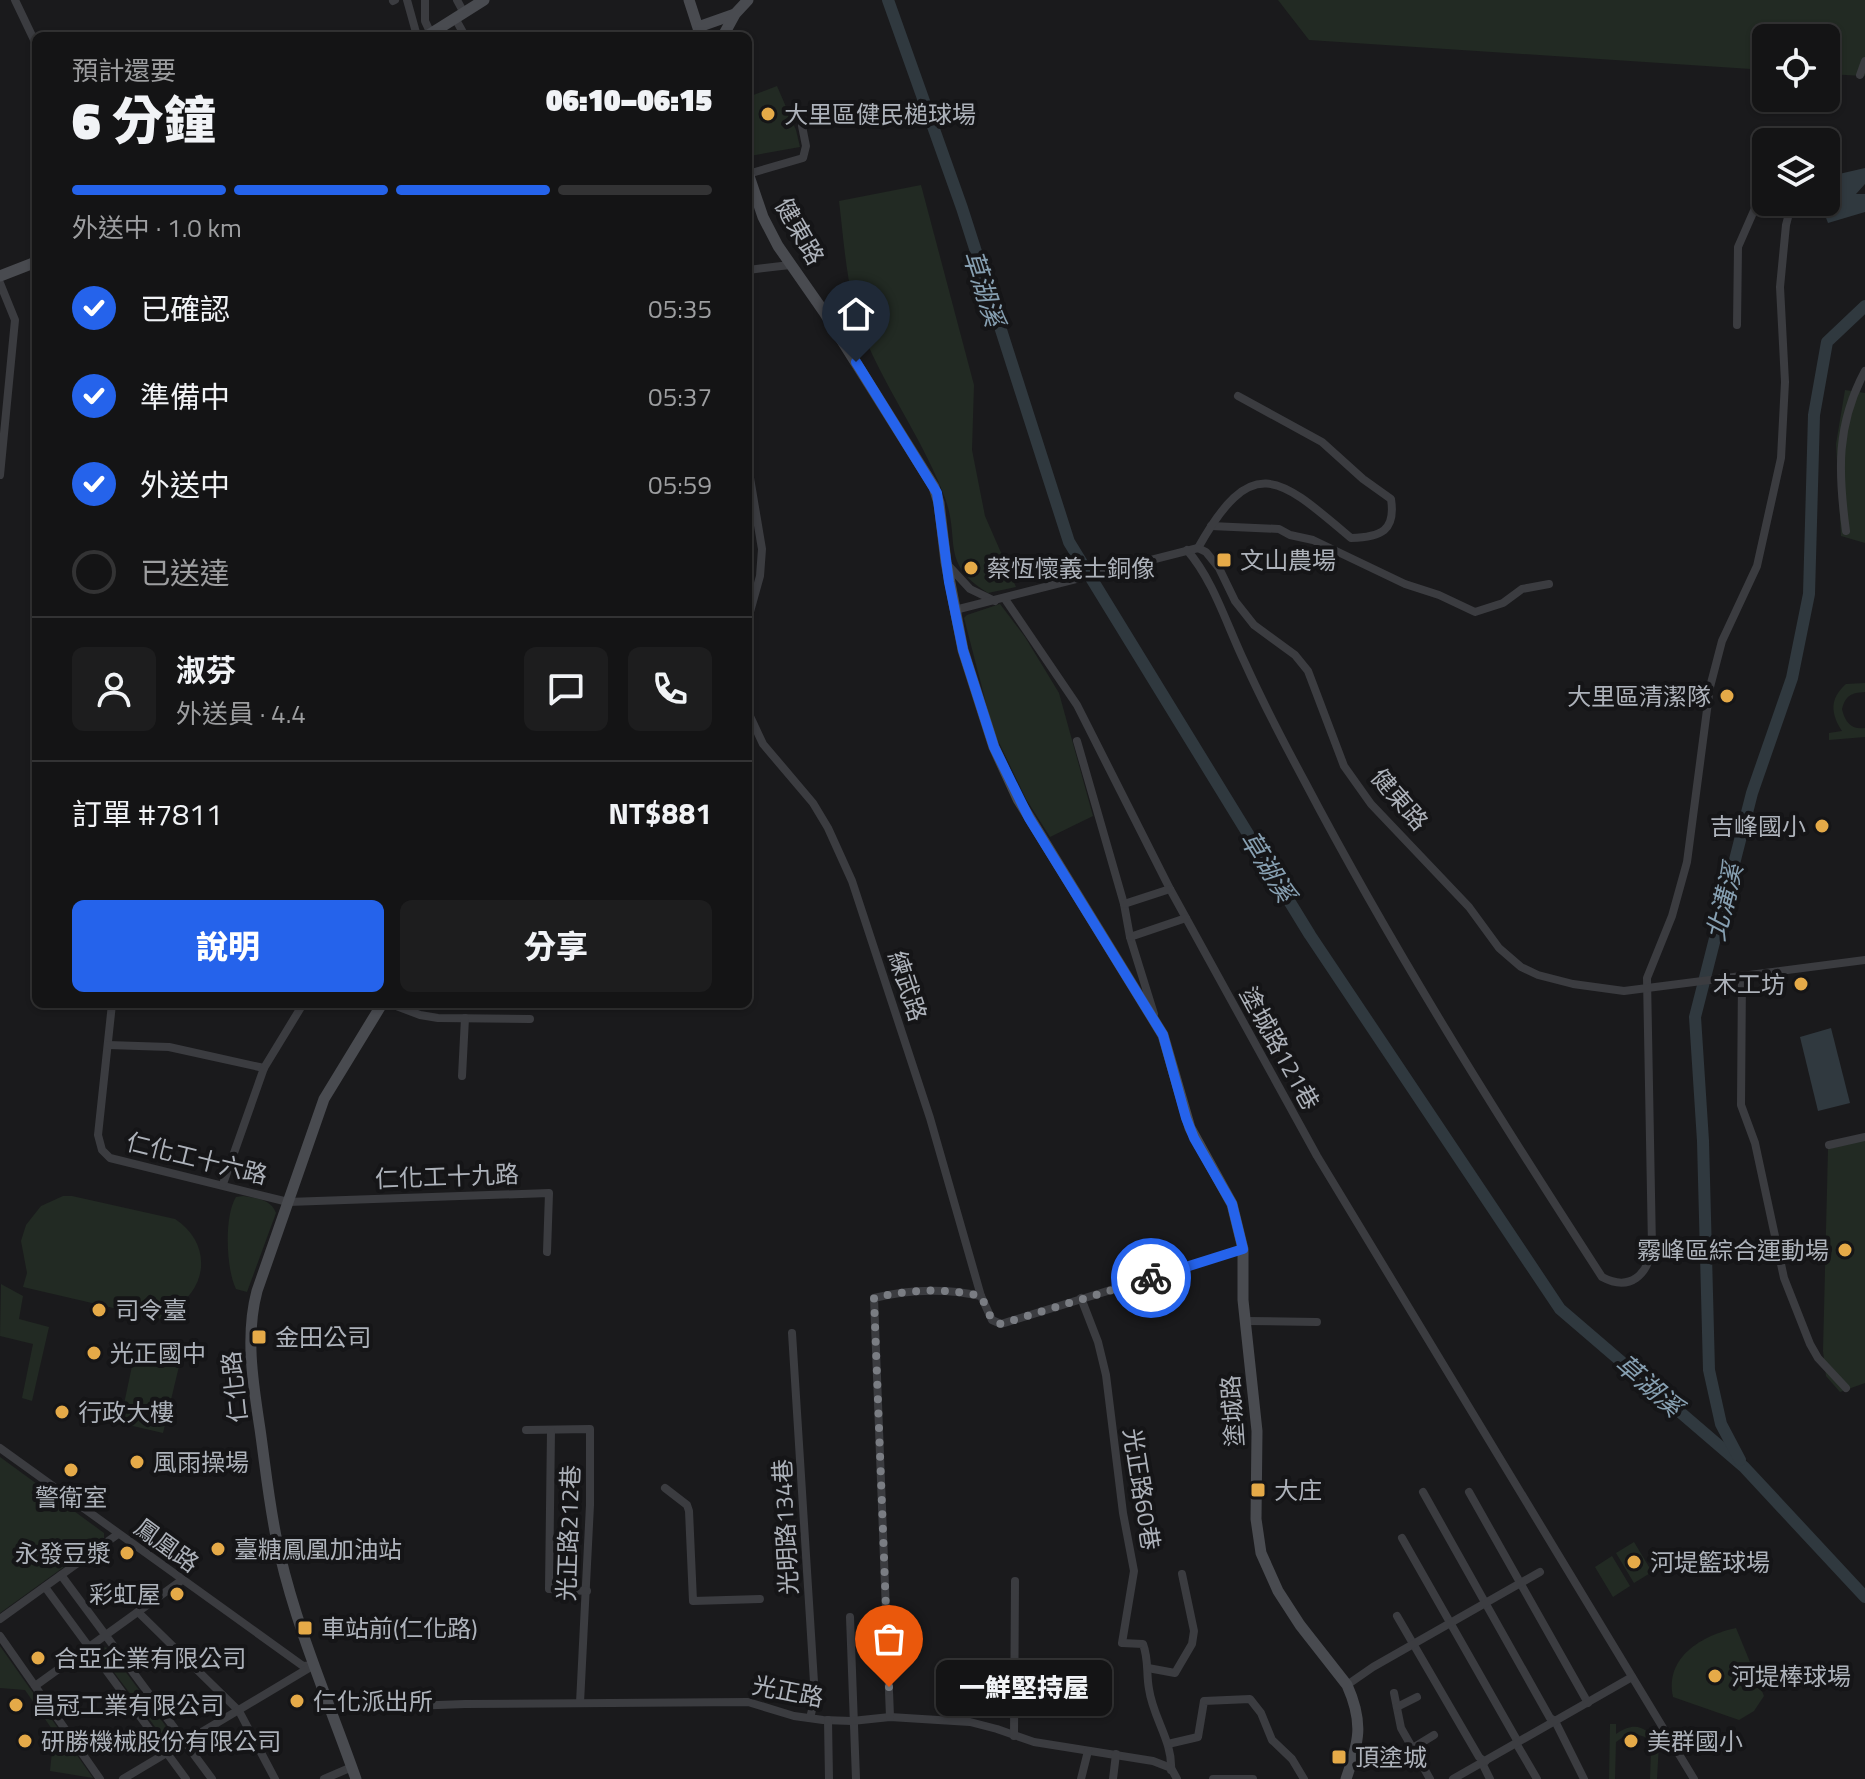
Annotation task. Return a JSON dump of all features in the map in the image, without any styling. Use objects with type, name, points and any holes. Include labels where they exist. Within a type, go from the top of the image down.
[{"type":"street","points":[[15,0],[32,36]]},
{"type":"street","points":[[407,0],[416,32]]},
{"type":"street","points":[[425,0],[428,32]]},
{"type":"street","points":[[457,0],[464,32]]},
{"type":"street","points":[[434,32],[484,0]]},
{"type":"street","points":[[724,32],[748,0]]},
{"type":"street","points":[[699,21],[735,14]]},
{"type":"street","points":[[699,21],[717,27],[719,32]]},
{"type":"street","points":[[1860,75],[1865,61]]},
{"type":"street","points":[[752,173],[803,158],[806,146],[802,126]]},
{"type":"street","name":"健東路","points":[[752,185],[763,217],[790,265],[824,312],[934,487],[955,610]]},
{"type":"street","points":[[1737,325],[1738,247],[1752,215]]},
{"type":"street","points":[[1187,550],[1199,564],[1306,784],[1430,1006],[1602,1277],[1621,1283],[1634,1279],[1650,1264],[1652,1247],[1650,988],[1647,978],[1672,916],[1687,862],[1710,687],[1722,641],[1757,566],[1781,458],[1785,382],[1780,287],[1788,216]]},
{"type":"street","points":[[0,276],[32,264]]},
{"type":"street","points":[[752,270],[790,265]]},
{"type":"street","points":[[0,283],[15,320],[0,475]]},
{"type":"street","points":[[1846,531],[1840,454],[1850,401],[1865,371]]},
{"type":"street","points":[[955,610],[1198,548],[1235,496],[1253,484],[1268,482],[1292,491],[1351,538],[1388,528],[1394,517],[1391,499],[1363,479],[1322,442],[1238,396]]},
{"type":"street","points":[[752,490],[762,549],[760,576],[752,605]]},
{"type":"street","points":[[1211,526],[1279,529],[1313,540],[1405,584],[1439,595],[1475,612],[1503,603],[1522,589],[1549,584]]},
{"type":"street","name":"健東路","points":[[1198,548],[1211,557],[1235,601],[1254,625],[1295,655],[1308,671],[1344,766],[1359,788],[1469,907],[1509,958],[1538,975],[1612,990],[1739,976]]},
{"type":"street","points":[[946,562],[970,589],[1003,599]]},
{"type":"street","name":"塗城路121巷","points":[[1003,599],[1077,705],[1170,889],[1317,1156],[1694,1779]]},
{"type":"street","name":"塗城路","points":[[955,610],[986,729],[1018,799],[1158,1027]]},
{"type":"street","name":"練武路","points":[[752,721],[763,744],[813,803],[852,881],[930,1118],[981,1296],[992,1320],[1001,1324],[1243,1249]]},
{"type":"street","name":"塗城路","points":[[1077,741],[1124,904],[1130,937],[1177,1079],[1186,1118],[1232,1204],[1243,1249],[1246,1321],[1257,1419],[1256,1519],[1261,1553],[1278,1591],[1347,1685],[1352,1697],[1359,1741],[1346,1779]]},
{"type":"street","points":[[1124,904],[1170,889]]},
{"type":"street","points":[[1130,937],[1186,918]]},
{"type":"street","points":[[1846,1388],[1818,1358],[1810,1344],[1784,1278],[1755,1143],[1741,1105],[1739,976],[1865,960]]},
{"type":"street","name":"仁化工十六路","points":[[112,1008],[98,1135],[102,1150],[116,1160],[288,1202]]},
{"type":"street","points":[[223,1184],[264,1068],[301,1008]]},
{"type":"street","name":"仁化路","points":[[354,1773],[314,1665],[278,1547],[254,1389],[252,1307],[329,1087],[379,1008]]},
{"type":"street","points":[[402,1008],[420,1015],[530,1019]]},
{"type":"street","points":[[462,1076],[465,1018]]},
{"type":"street","points":[[108,1045],[169,1047],[264,1068]]},
{"type":"street","points":[[1829,1145],[1865,1137]]},
{"type":"street","name":"仁化工十九路","points":[[288,1202],[549,1193],[547,1252]]},
{"type":"street","points":[[890,1717],[874,1298],[907,1290],[960,1291],[981,1296]]},
{"type":"street","name":"光正路60巷","points":[[1081,1298],[1098,1342],[1106,1375],[1123,1513],[1134,1571],[1122,1643],[1143,1644],[1148,1668],[1175,1673],[1192,1644],[1194,1631],[1182,1574]]},
{"type":"street","points":[[1246,1321],[1317,1322]]},
{"type":"street","name":"光明路134巷","points":[[792,1333],[815,1698],[810,1718]]},
{"type":"street","name":"光正路212巷","points":[[526,1430],[590,1429],[587,1591],[580,1703]]},
{"type":"street","points":[[551,1430],[549,1589],[587,1591]]},
{"type":"street","name":"鳳凰路","points":[[0,1448],[303,1666],[314,1665]]},
{"type":"street","points":[[665,1488],[687,1505],[689,1511],[693,1601],[760,1599]]},
{"type":"street","points":[[1423,1492],[1550,1718],[1555,1721],[1584,1779]]},
{"type":"street","points":[[1469,1492],[1588,1703]]},
{"type":"street","points":[[0,1619],[118,1534]]},
{"type":"street","points":[[1402,1538],[1537,1779]]},
{"type":"street","points":[[1347,1685],[1540,1572]]},
{"type":"street","points":[[61,1575],[212,1779]]},
{"type":"street","points":[[35,1686],[182,1580]]},
{"type":"street","points":[[1014,1736],[1015,1581]]},
{"type":"street","points":[[45,1587],[186,1779]]},
{"type":"street","points":[[138,1612],[239,1711],[275,1779]]},
{"type":"street","points":[[1397,1616],[1484,1762],[1490,1779]]},
{"type":"street","points":[[850,1617],[856,1779]]},
{"type":"street","points":[[0,1636],[100,1779]]},
{"type":"street","points":[[123,1779],[314,1665]]},
{"type":"street","points":[[1148,1668],[1148,1688],[1168,1744],[1174,1779]]},
{"type":"street","points":[[1453,1779],[1632,1677]]},
{"type":"street","points":[[1394,1693],[1401,1728],[1430,1779]]},
{"type":"street","points":[[1397,1707],[1417,1697]]},
{"type":"street","points":[[1168,1744],[1198,1737],[1204,1701],[1250,1699],[1256,1703],[1272,1740],[1292,1759],[1304,1779]]},
{"type":"street","name":"光正路","points":[[330,1709],[748,1702],[828,1720],[890,1717],[970,1722],[1034,1742],[1116,1754],[1171,1767]]},
{"type":"street","points":[[828,1720],[829,1779]]},
{"type":"street","points":[[1390,1762],[1434,1735]]},
{"type":"street","points":[[1081,1779],[1088,1751]]},
{"type":"street","points":[[1113,1779],[1116,1754]]},
{"type":"street","points":[[324,1779],[354,1773]]},
{"type":"street","points":[[1213,1779],[1253,1779]]},
{"type":"shaded area","points":[[1278,0],[1865,0],[1865,76],[1840,75],[1840,24],[1752,24],[1752,69],[1309,40]]},
{"type":"shaded area","name":"大里區健民槌球場","points":[[777,86],[800,147],[752,156],[752,95]]},
{"type":"shaded area","points":[[1865,168],[1865,184],[1856,194],[1865,194],[1865,212],[1828,223],[1825,216],[1840,216],[1840,174]]},
{"type":"shaded area","points":[[921,185],[974,385],[972,450],[985,516],[1016,587],[988,593],[973,582],[957,561],[945,498],[868,345],[855,310],[848,274],[839,201]]},
{"type":"shaded area","points":[[1845,390],[1865,393],[1865,543],[1841,536],[1836,444]]},
{"type":"shaded area","points":[[1000,604],[1025,637],[1059,693],[1093,816],[1050,837],[1026,799],[993,730],[964,618]]},
{"type":"shaded area","points":[[1865,683],[1865,692],[1850,696],[1842,709],[1849,724],[1865,728],[1865,737],[1829,740],[1829,733],[1842,731],[1834,713],[1834,701],[1840,690],[1846,684]]},
{"type":"shaded area","points":[[1831,1028],[1850,1103],[1818,1111],[1800,1037]]},
{"type":"shaded area","name":"霧峰區綜合運動場","points":[[1865,1140],[1865,1383],[1840,1392],[1826,1376],[1823,1351],[1828,1149]]},
{"type":"shaded area","points":[[63,1196],[175,1219],[187,1229],[200,1253],[201,1266],[193,1290],[171,1310],[171,1313],[181,1314],[178,1323],[23,1287],[27,1273],[21,1241],[26,1225],[41,1206]]},
{"type":"shaded area","points":[[236,1197],[267,1202],[276,1213],[247,1292],[236,1289],[230,1269],[228,1243],[232,1206]]},
{"type":"shaded area","points":[[1,1284],[23,1296],[19,1319],[49,1327],[32,1401],[22,1398],[33,1344],[0,1336]]},
{"type":"shaded area","points":[[136,1347],[181,1358],[163,1433],[120,1423]]},
{"type":"shaded area","points":[[0,1457],[104,1533],[104,1538],[0,1613]]},
{"type":"shaded area","name":"河堤籃球場","points":[[1634,1542],[1652,1572],[1634,1583],[1616,1553]]},
{"type":"shaded area","name":"河堤籃球場","points":[[1612,1556],[1630,1586],[1613,1597],[1595,1567]]},
{"type":"shaded area","name":"河堤棒球場","points":[[1736,1628],[1764,1696],[1754,1711],[1739,1720],[1673,1697],[1674,1670],[1680,1659],[1699,1642]]},
{"type":"shaded area","points":[[0,1646],[93,1778],[50,1771],[54,1732],[25,1690],[0,1688]]},
{"type":"shaded area","points":[[103,1647],[108,1648],[173,1736],[171,1743],[165,1740],[101,1655]]},
{"type":"shaded area","points":[[1610,1724],[1616,1724],[1616,1734],[1639,1727],[1654,1738],[1659,1744],[1657,1779],[1650,1779],[1651,1750],[1645,1737],[1630,1732],[1616,1742],[1615,1779],[1609,1779]]},
{"type":"waterway","name":"草湖溪","points":[[888,0],[962,208],[1069,542],[1310,935],[1560,1309],[1744,1467],[1865,1597]]},
{"type":"waterway","name":"北溝溪","points":[[1740,1460],[1721,1424],[1709,1370],[1703,1141],[1695,1017],[1752,793],[1792,678],[1809,594],[1814,415],[1827,342],[1865,306]]},
{"type":"way so far","points":[[889,1687],[874,1298],[907,1290],[960,1291],[981,1296],[989,1316],[1001,1324],[1151,1278]]},
{"type":"place","name":"大里區健民槌球場","points":[[768,114]]},
{"type":"place","name":"文山農場","points":[[1224,560]]},
{"type":"place","name":"蔡恆懷義士銅像","points":[[971,568]]},
{"type":"place","name":"大里區清潔隊","points":[[1727,696]]},
{"type":"place","name":"吉峰國小","points":[[1822,826]]},
{"type":"place","name":"木工坊","points":[[1801,984]]},
{"type":"place","name":"霧峰區綜合運動場","points":[[1845,1250]]},
{"type":"place","name":"司令臺","points":[[99,1310]]},
{"type":"place","name":"金田公司","points":[[259,1337]]},
{"type":"place","name":"光正國中","points":[[94,1353]]},
{"type":"place","name":"行政大樓","points":[[62,1412]]},
{"type":"place","name":"風雨操場","points":[[137,1462]]},
{"type":"place","name":"警衛室","points":[[71,1470]]},
{"type":"place","name":"大庄","points":[[1258,1490]]},
{"type":"place","name":"臺糖鳳凰加油站","points":[[218,1549]]},
{"type":"place","name":"永發豆漿","points":[[127,1553]]},
{"type":"place","name":"河堤籃球場","points":[[1634,1562]]},
{"type":"place","name":"彩虹屋","points":[[177,1594]]},
{"type":"place","name":"車站前(仁化路)","points":[[305,1628]]},
{"type":"place","name":"合亞企業有限公司","points":[[38,1658]]},
{"type":"place","name":"河堤棒球場","points":[[1715,1676]]},
{"type":"place","name":"一鮮堅持屋","points":[[889,1687]]},
{"type":"place","name":"仁化派出所","points":[[297,1701]]},
{"type":"place","name":"昌冠工業有限公司","points":[[16,1705]]},
{"type":"place","name":"研勝機械股份有限公司","points":[[25,1741]]},
{"type":"place","name":"美群國小","points":[[1631,1741]]},
{"type":"place","name":"頂塗城","points":[[1339,1757]]},
{"type":"route","points":[[856,362],[937,493],[949,582],[963,650],[994,747],[1040,837],[1163,1035],[1194,1138],[1237,1218],[1243,1249],[1151,1278]]}]
